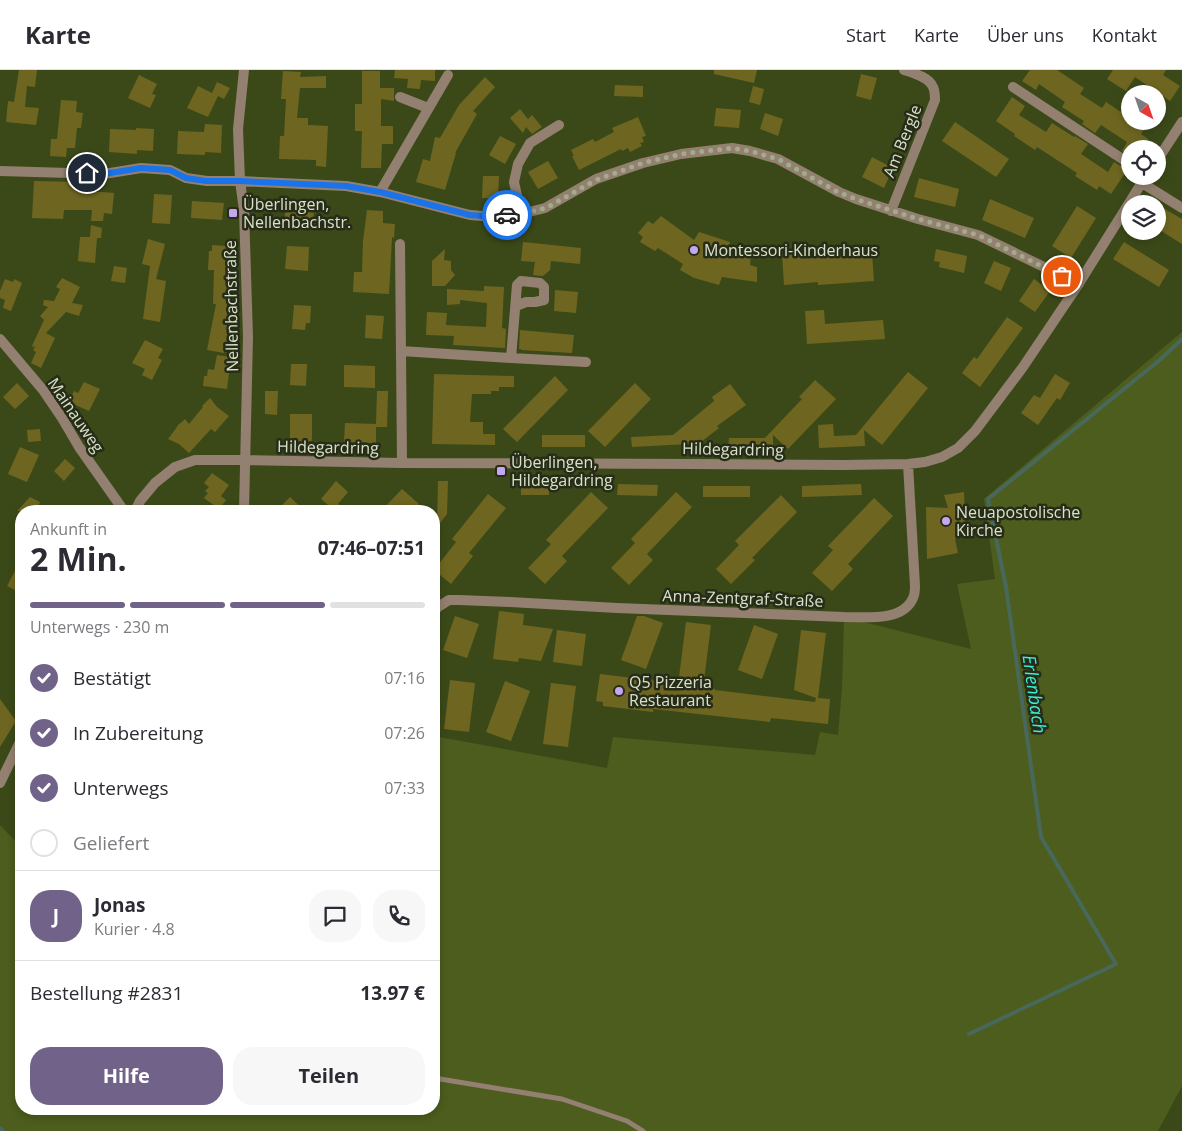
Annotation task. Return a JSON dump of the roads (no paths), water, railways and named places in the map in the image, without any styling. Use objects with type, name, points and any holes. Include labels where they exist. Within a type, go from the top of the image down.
[{"type":"street","name":"Nellenbachstraße","points":[[244,70],[238,129],[240,181],[244,210],[248,337],[244,505]]},
{"type":"street","name":"Am Bergle","points":[[891,211],[935,100],[932,84],[927,79],[904,70]]},
{"type":"street","points":[[380,192],[448,75]]},
{"type":"street","points":[[1012,87],[1121,158]]},
{"type":"street","points":[[400,97],[428,108]]},
{"type":"street","points":[[1166,147],[1182,122]]},
{"type":"street","points":[[521,214],[514,182],[518,164],[530,144],[559,125]]},
{"type":"street","points":[[0,171],[104,174],[141,168],[170,170],[186,178],[206,181],[346,186],[380,192],[470,215],[495,217],[521,214],[546,208],[596,180],[643,163],[681,154],[732,148],[778,159],[838,192],[856,199],[918,219],[978,235],[1079,284]]},
{"type":"street","name":"Hildegardring","points":[[138,505],[155,483],[175,467],[195,460],[844,465],[908,464],[942,457],[958,448],[975,431],[1023,367],[1079,284],[1141,185]]},
{"type":"street","points":[[1151,185],[1182,208]]},
{"type":"street","points":[[400,244],[402,463]]},
{"type":"street","points":[[511,358],[516,306]]},
{"type":"street","name":"Mainauweg","points":[[0,338],[43,390],[79,447],[120,505]]},
{"type":"street","points":[[401,351],[586,362]]},
{"type":"street","name":"Anna-Zentgraf-Straße","points":[[440,606],[449,600],[459,600],[844,617],[888,616],[895,614],[901,612],[913,600],[916,586],[908,464]]},
{"type":"street","points":[[0,783],[15,752]]},
{"type":"lane","points":[[440,1079],[562,1099],[627,1121],[643,1131]]},
{"type":"waterway","name":"Erlenbach","points":[[969,1034],[1116,964],[1041,837],[1006,587],[988,499],[1161,359],[1182,339]]},
{"type":"waterway","points":[[0,1128],[3,1131]]},
{"type":"place","name":"Überlingen, Nellenbachstr.","points":[[233,213]]},
{"type":"place","name":"Montessori-Kinderhaus","points":[[694,250]]},
{"type":"place","name":"Überlingen, Hildegardring","points":[[501,471]]},
{"type":"place","name":"Neuapostolische Kirche","points":[[946,521]]},
{"type":"place","name":"Q5 Pizzeria Restaurant","points":[[619,691]]}]
